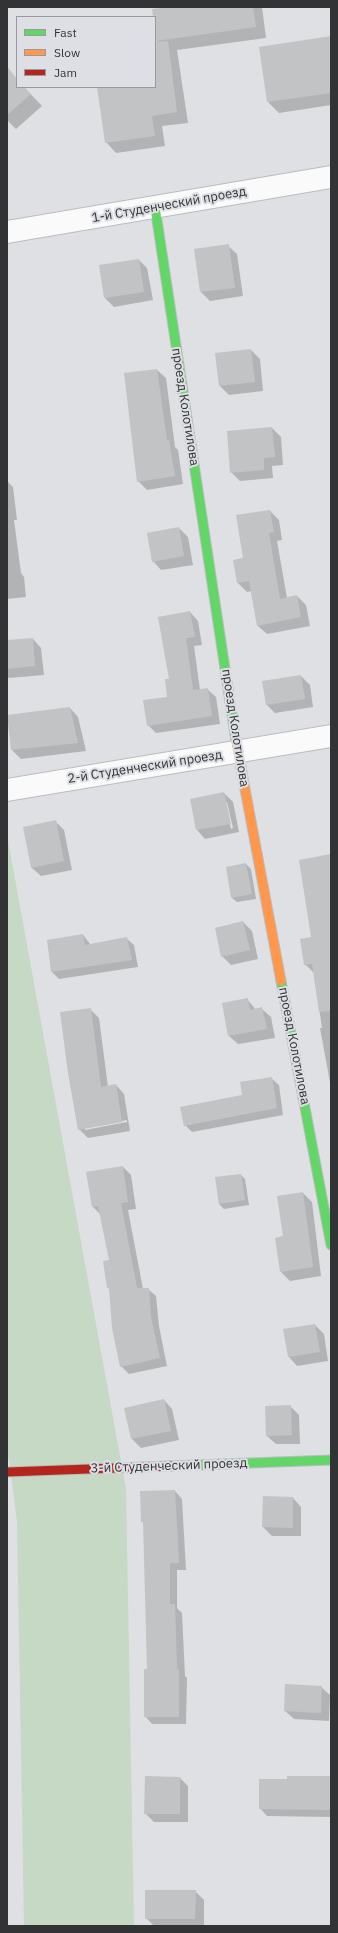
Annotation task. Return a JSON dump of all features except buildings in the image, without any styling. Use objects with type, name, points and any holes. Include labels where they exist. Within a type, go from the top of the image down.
[{"type":"street","name":"1-й Студенческий проезд","points":[[7,232],[331,177]]},
{"type":"street","name":"проезд Колотилова","points":[[154,207],[238,752],[331,1245]]},
{"type":"street","name":"2-й Студенческий проезд","points":[[7,790],[331,736]]},
{"type":"street","name":"3-й Студенческий проезд","points":[[7,1472],[331,1460]]},
{"type":"green space","points":[[7,835],[126,1489],[134,1926],[24,1926],[17,1522],[9,1459],[7,1459]]},
{"type":"traffic: fast","points":[[155,207],[236,741]]},
{"type":"traffic: fast","points":[[281,981],[331,1245]]},
{"type":"traffic: fast","points":[[170,1466],[331,1460]]},
{"type":"traffic: slow","points":[[236,741],[281,981]]},
{"type":"traffic: jam","points":[[7,1472],[170,1466]]}]
